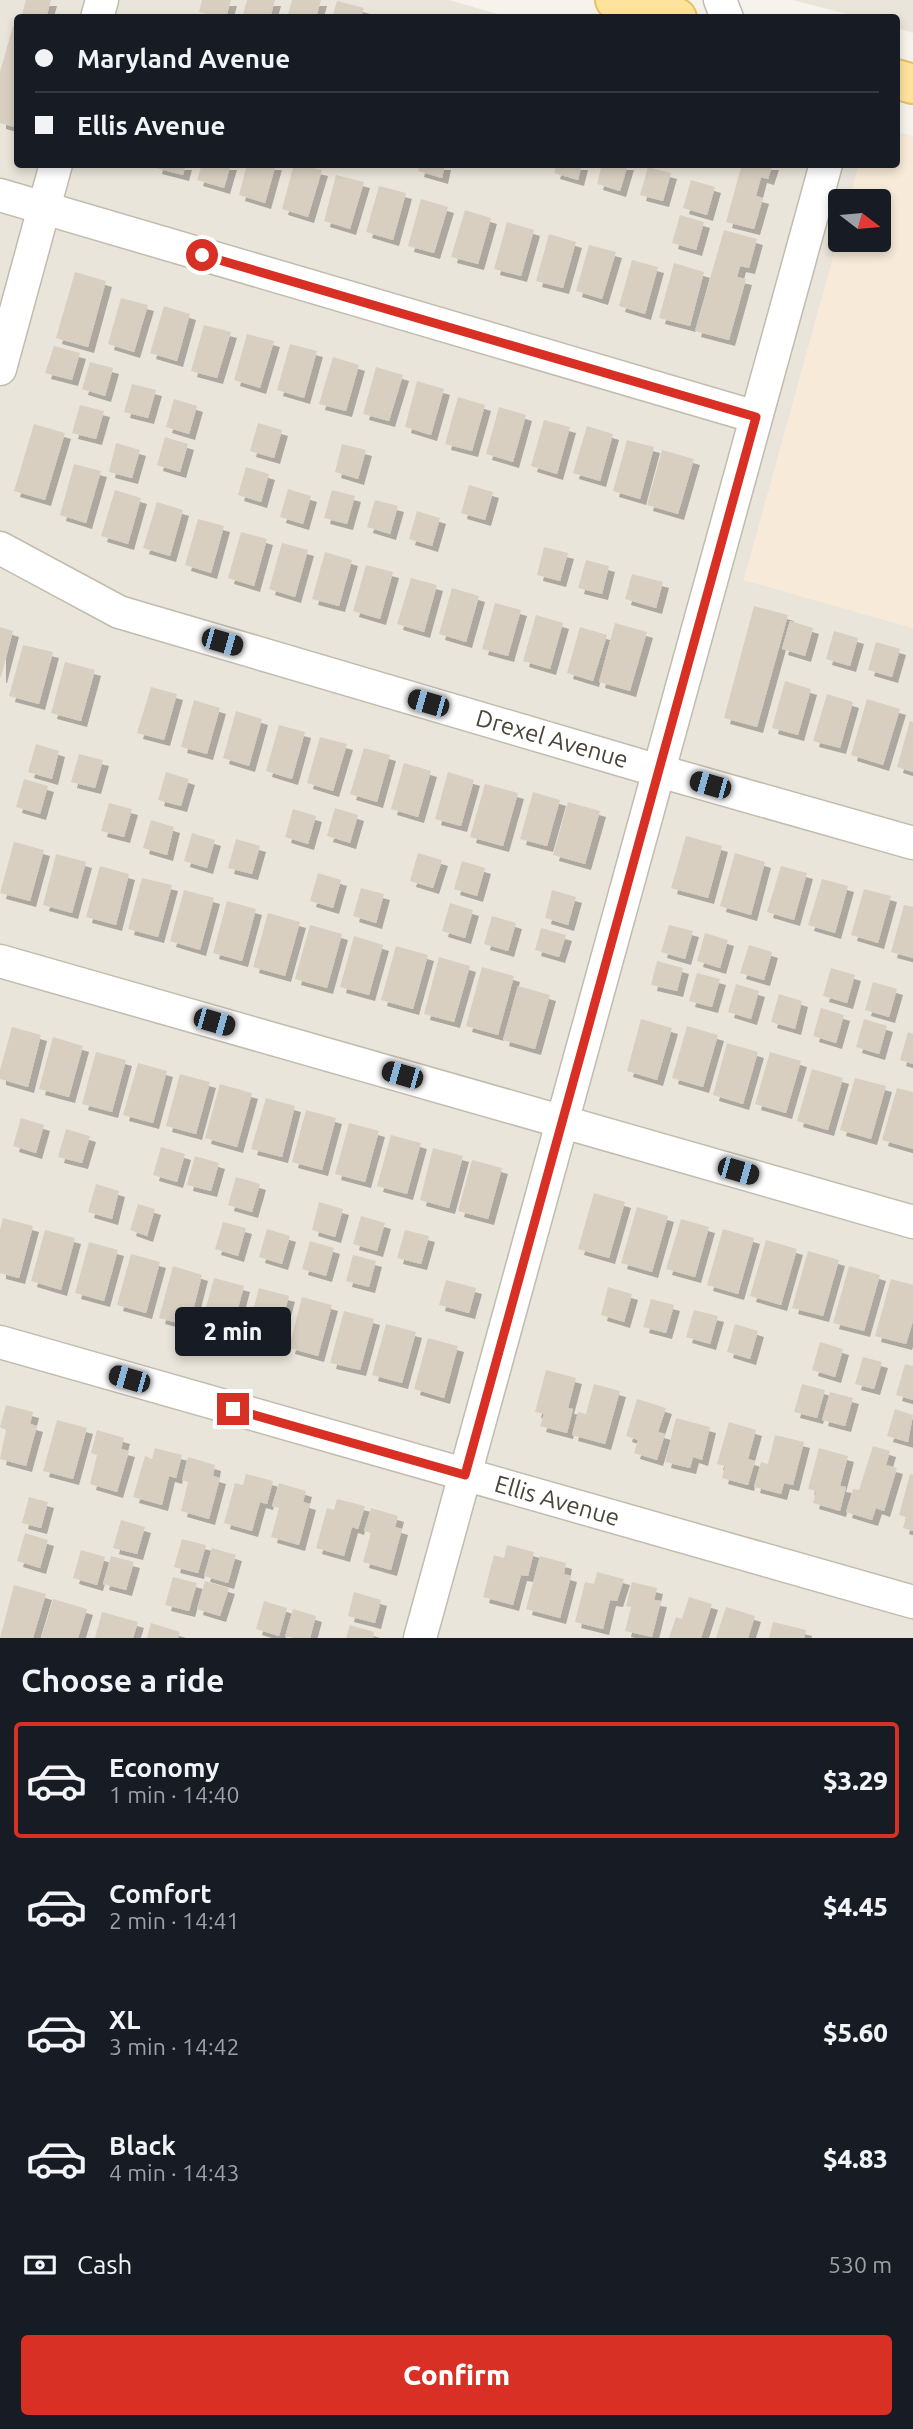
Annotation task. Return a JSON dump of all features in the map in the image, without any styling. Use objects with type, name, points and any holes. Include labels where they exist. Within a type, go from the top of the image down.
[{"type":"main road","points":[[615,0],[663,14]]},
{"type":"street","points":[[0,369],[55,168]]},
{"type":"street","points":[[421,1638],[825,168]]},
{"type":"street","points":[[0,195],[756,417]]},
{"type":"street","name":"Drexel Avenue","points":[[0,548],[120,612],[913,843]]},
{"type":"street","points":[[0,961],[913,1222]]},
{"type":"street","name":"Ellis Avenue","points":[[0,1342],[913,1602]]},
{"type":"shaded area","points":[[0,0],[449,0],[498,14],[14,14],[14,168],[858,168],[852,189],[828,189],[828,252],[835,252],[744,580],[913,628],[913,1638],[0,1638]]},
{"type":"shaded area","points":[[793,0],[913,0],[913,33],[900,29],[900,14],[847,14]]},
{"type":"shaded area","points":[[900,133],[913,136],[913,628],[744,580],[835,252],[891,252],[891,189],[852,189],[858,168],[900,168]]},
{"type":"building","points":[[26,0],[51,0],[47,14],[22,14]]},
{"type":"building","points":[[202,0],[231,0],[227,14],[199,12]]},
{"type":"building","points":[[247,0],[275,0],[271,14],[243,14]]},
{"type":"building","points":[[292,0],[321,0],[317,14],[288,14]]},
{"type":"building","points":[[337,1],[364,8],[362,14],[333,14]]},
{"type":"building","points":[[13,26],[14,127],[0,123],[0,72]]},
{"type":"building","points":[[156,168],[185,168],[183,175]]},
{"type":"building","points":[[201,168],[230,168],[224,188],[197,180]]},
{"type":"building","points":[[246,168],[275,168],[265,203],[239,195]]},
{"type":"building","points":[[293,168],[322,170],[308,217],[282,209]]},
{"type":"building","points":[[419,168],[444,168],[442,178],[418,171]]},
{"type":"building","points":[[556,168],[581,168],[578,180],[554,173]]},
{"type":"building","points":[[601,168],[627,168],[620,191],[597,184]]},
{"type":"building","points":[[648,168],[671,173],[663,201],[640,195]]},
{"type":"building","points":[[741,168],[772,168],[768,179],[761,177],[756,196],[763,198],[754,229],[726,222]]},
{"type":"building","points":[[336,175],[364,182],[350,229],[324,221]]},
{"type":"building","points":[[691,180],[715,187],[707,215],[683,208]]},
{"type":"building","points":[[379,186],[406,193],[393,240],[366,232]]},
{"type":"building","points":[[421,199],[448,207],[434,253],[408,246]]},
{"type":"building","points":[[465,210],[491,218],[478,264],[451,257]]},
{"type":"building","points":[[680,215],[704,222],[696,250],[672,243]]},
{"type":"building","points":[[507,222],[534,230],[521,276],[494,269]]},
{"type":"building","points":[[724,230],[757,239],[749,268],[740,266],[737,277],[746,279],[729,340],[695,331]]},
{"type":"building","points":[[549,234],[576,242],[563,288],[536,281]]},
{"type":"building","points":[[589,245],[616,252],[602,299],[576,291]]},
{"type":"building","points":[[632,260],[658,267],[645,314],[619,306]]},
{"type":"building","points":[[674,263],[704,272],[690,326],[659,318]]},
{"type":"building","points":[[75,272],[106,281],[88,347],[56,338]]},
{"type":"building","points":[[121,298],[148,305],[134,352],[108,344]]},
{"type":"building","points":[[164,306],[190,314],[177,361],[150,353]]},
{"type":"building","points":[[204,325],[231,332],[217,378],[191,371]]},
{"type":"building","points":[[247,334],[274,341],[260,388],[234,380]]},
{"type":"building","points":[[290,344],[317,351],[304,398],[277,390]]},
{"type":"building","points":[[54,346],[80,353],[72,380],[45,373]]},
{"type":"building","points":[[333,357],[359,365],[346,411],[319,404]]},
{"type":"building","points":[[90,362],[113,368],[105,396],[82,389]]},
{"type":"building","points":[[376,367],[403,375],[389,421],[363,414]]},
{"type":"building","points":[[417,381],[444,389],[431,435],[405,427]]},
{"type":"building","points":[[132,384],[156,390],[148,418],[124,412]]},
{"type":"building","points":[[458,397],[485,405],[472,451],[445,444]]},
{"type":"building","points":[[174,399],[197,406],[189,434],[166,427]]},
{"type":"building","points":[[80,405],[104,411],[96,439],[72,433]]},
{"type":"building","points":[[499,407],[526,415],[513,462],[486,454]]},
{"type":"building","points":[[544,420],[570,427],[557,474],[531,466]]},
{"type":"building","points":[[258,423],[282,430],[274,458],[250,451]]},
{"type":"building","points":[[34,424],[65,433],[45,500],[14,491]]},
{"type":"building","points":[[587,426],[613,434],[600,481],[573,473]]},
{"type":"building","points":[[165,437],[188,444],[180,472],[157,465]]},
{"type":"building","points":[[627,440],[654,447],[640,499],[613,491]]},
{"type":"building","points":[[116,443],[140,450],[132,478],[109,472]]},
{"type":"building","points":[[342,444],[366,450],[358,479],[335,472]]},
{"type":"building","points":[[662,450],[694,459],[678,514],[647,505]]},
{"type":"building","points":[[74,464],[101,471],[86,523],[60,515]]},
{"type":"building","points":[[246,467],[269,474],[261,502],[238,495]]},
{"type":"building","points":[[469,485],[493,492],[485,520],[461,513]]},
{"type":"building","points":[[288,489],[311,496],[303,524],[280,517]]},
{"type":"building","points":[[115,490],[141,498],[128,544],[101,536]]},
{"type":"building","points":[[332,490],[355,496],[347,524],[324,518]]},
{"type":"building","points":[[375,500],[398,506],[390,534],[367,527]]},
{"type":"building","points":[[157,502],[183,510],[170,556],[143,548]]},
{"type":"building","points":[[417,511],[440,518],[432,546],[409,539]]},
{"type":"building","points":[[198,519],[224,526],[211,573],[185,565]]},
{"type":"building","points":[[241,532],[267,539],[254,586],[228,578]]},
{"type":"building","points":[[282,543],[308,550],[295,597],[269,589]]},
{"type":"building","points":[[544,547],[568,553],[560,581],[537,575]]},
{"type":"building","points":[[325,552],[352,560],[339,606],[312,599]]},
{"type":"building","points":[[586,560],[609,566],[602,594],[578,588]]},
{"type":"building","points":[[366,565],[393,572],[380,619],[353,611]]},
{"type":"building","points":[[632,574],[663,582],[656,608],[625,599]]},
{"type":"building","points":[[411,578],[437,585],[424,632],[397,624]]},
{"type":"building","points":[[452,588],[479,596],[466,642],[439,634]]},
{"type":"building","points":[[495,603],[521,610],[508,656],[482,649]]},
{"type":"building","points":[[754,606],[788,615],[757,727],[724,718]]},
{"type":"building","points":[[536,615],[563,623],[550,669],[523,661]]},
{"type":"building","points":[[790,621],[813,628],[805,656],[782,649]]},
{"type":"building","points":[[615,623],[647,632],[630,691],[599,682]]},
{"type":"building","points":[[0,627],[13,631],[1,677],[0,677]]},
{"type":"building","points":[[580,627],[607,635],[593,681],[567,673]]},
{"type":"building","points":[[834,631],[858,638],[850,666],[826,659]]},
{"type":"building","points":[[876,642],[900,649],[892,677],[868,670]]},
{"type":"building","points":[[23,645],[53,652],[39,704],[9,696]]},
{"type":"building","points":[[65,662],[95,670],[81,721],[51,713]]},
{"type":"building","points":[[785,681],[811,689],[798,735],[772,728]]},
{"type":"building","points":[[151,687],[177,694],[164,740],[137,733]]},
{"type":"building","points":[[827,694],[853,702],[840,748],[813,741]]},
{"type":"building","points":[[867,699],[900,709],[883,765],[851,755]]},
{"type":"building","points":[[194,700],[220,708],[207,754],[181,747]]},
{"type":"building","points":[[236,711],[262,719],[249,766],[223,758]]},
{"type":"building","points":[[910,721],[913,722],[913,772],[897,767]]},
{"type":"building","points":[[279,725],[305,732],[292,779],[266,771]]},
{"type":"building","points":[[320,737],[347,744],[333,791],[307,783]]},
{"type":"building","points":[[36,744],[59,751],[52,779],[28,772]]},
{"type":"building","points":[[364,748],[390,755],[377,802],[350,794]]},
{"type":"building","points":[[79,754],[103,760],[95,788],[71,782]]},
{"type":"building","points":[[404,763],[431,771],[418,817],[391,809]]},
{"type":"building","points":[[166,772],[189,779],[181,806],[158,800]]},
{"type":"building","points":[[448,772],[474,780],[461,826],[435,819]]},
{"type":"building","points":[[24,779],[48,786],[40,814],[16,807]]},
{"type":"building","points":[[485,784],[518,793],[503,846],[470,837]]},
{"type":"building","points":[[533,792],[560,800],[547,846],[520,839]]},
{"type":"building","points":[[568,802],[600,811],[585,864],[553,855]]},
{"type":"building","points":[[109,803],[132,809],[124,837],[101,831]]},
{"type":"building","points":[[335,808],[358,815],[350,843],[327,836]]},
{"type":"building","points":[[293,809],[316,816],[308,844],[285,837]]},
{"type":"building","points":[[151,820],[174,827],[167,855],[143,848]]},
{"type":"building","points":[[192,833],[215,840],[207,868],[184,861]]},
{"type":"building","points":[[686,836],[722,846],[708,898],[671,888]]},
{"type":"building","points":[[236,839],[260,846],[252,874],[228,868]]},
{"type":"building","points":[[14,842],[44,850],[30,901],[0,893]]},
{"type":"building","points":[[418,853],[442,860],[433,888],[410,881]]},
{"type":"building","points":[[735,853],[765,862],[751,915],[720,906]]},
{"type":"building","points":[[56,854],[86,862],[72,913],[43,905]]},
{"type":"building","points":[[462,861],[485,868],[477,896],[454,889]]},
{"type":"building","points":[[100,866],[129,874],[116,925],[86,917]]},
{"type":"building","points":[[781,866],[807,873],[794,920],[767,912]]},
{"type":"building","points":[[318,873],[341,880],[333,908],[310,901]]},
{"type":"building","points":[[142,878],[172,885],[158,937],[128,929]]},
{"type":"building","points":[[822,879],[848,886],[835,933],[808,925]]},
{"type":"building","points":[[361,888],[384,894],[376,923],[353,916]]},
{"type":"building","points":[[864,889],[891,896],[878,943],[851,935]]},
{"type":"building","points":[[184,890],[214,898],[200,950],[170,941]]},
{"type":"building","points":[[552,890],[576,897],[568,925],[545,918]]},
{"type":"building","points":[[227,901],[256,909],[242,961],[213,953]]},
{"type":"building","points":[[450,903],[473,910],[465,938],[442,931]]},
{"type":"building","points":[[904,905],[913,907],[913,958],[891,952]]},
{"type":"building","points":[[268,913],[300,922],[285,976],[253,967]]},
{"type":"building","points":[[492,916],[516,923],[508,951],[484,944]]},
{"type":"building","points":[[310,925],[342,934],[327,988],[295,979]]},
{"type":"building","points":[[669,925],[693,931],[685,959],[661,952]]},
{"type":"building","points":[[541,928],[566,935],[559,957],[535,950]]},
{"type":"building","points":[[705,933],[728,940],[720,968],[697,961]]},
{"type":"building","points":[[354,936],[383,945],[369,995],[340,987]]},
{"type":"building","points":[[749,945],[772,952],[764,980],[740,973]]},
{"type":"building","points":[[396,946],[428,955],[413,1009],[381,1000]]},
{"type":"building","points":[[439,957],[470,966],[454,1022],[424,1014]]},
{"type":"building","points":[[657,961],[683,968],[677,991],[651,985]]},
{"type":"building","points":[[482,967],[514,976],[498,1035],[466,1026]]},
{"type":"building","points":[[831,968],[855,975],[847,1003],[823,996]]},
{"type":"building","points":[[697,973],[720,979],[712,1007],[689,1001]]},
{"type":"building","points":[[873,982],[897,989],[889,1017],[865,1010]]},
{"type":"building","points":[[736,984],[759,991],[751,1019],[728,1012]]},
{"type":"building","points":[[518,986],[550,995],[535,1049],[503,1040]]},
{"type":"building","points":[[779,994],[802,1001],[795,1029],[771,1022]]},
{"type":"building","points":[[821,1008],[844,1015],[836,1043],[813,1036]]},
{"type":"building","points":[[641,1019],[672,1028],[657,1080],[627,1071]]},
{"type":"building","points":[[864,1019],[887,1026],[879,1054],[856,1047]]},
{"type":"building","points":[[687,1026],[718,1035],[703,1087],[672,1078]]},
{"type":"building","points":[[12,1027],[41,1035],[28,1087],[0,1079]]},
{"type":"building","points":[[908,1032],[913,1034],[913,1064],[900,1060]]},
{"type":"building","points":[[53,1037],[83,1046],[69,1097],[39,1089]]},
{"type":"building","points":[[727,1043],[758,1052],[743,1104],[713,1095]]},
{"type":"building","points":[[96,1052],[126,1060],[112,1112],[82,1104]]},
{"type":"building","points":[[770,1052],[801,1061],[786,1113],[755,1104]]},
{"type":"building","points":[[138,1063],[167,1071],[153,1123],[123,1115]]},
{"type":"building","points":[[812,1069],[843,1078],[828,1130],[797,1121]]},
{"type":"building","points":[[180,1074],[210,1082],[196,1134],[166,1126]]},
{"type":"building","points":[[855,1078],[886,1086],[871,1139],[840,1130]]},
{"type":"building","points":[[220,1084],[252,1093],[237,1147],[205,1138]]},
{"type":"building","points":[[897,1088],[913,1092],[913,1149],[882,1140]]},
{"type":"building","points":[[266,1098],[295,1106],[282,1157],[251,1149]]},
{"type":"building","points":[[306,1110],[336,1118],[322,1170],[292,1162]]},
{"type":"building","points":[[21,1118],[44,1125],[36,1153],[13,1146]]},
{"type":"building","points":[[349,1123],[379,1131],[365,1182],[335,1174]]},
{"type":"building","points":[[66,1129],[90,1136],[82,1163],[58,1157]]},
{"type":"building","points":[[391,1135],[421,1143],[407,1194],[377,1186]]},
{"type":"building","points":[[161,1147],[185,1154],[177,1182],[153,1175]]},
{"type":"building","points":[[433,1148],[463,1156],[449,1208],[420,1200]]},
{"type":"building","points":[[195,1156],[219,1163],[211,1191],[187,1185]]},
{"type":"building","points":[[472,1160],[502,1168],[488,1219],[458,1211]]},
{"type":"building","points":[[236,1177],[260,1184],[252,1212],[228,1205]]},
{"type":"building","points":[[96,1184],[119,1191],[112,1219],[88,1212]]},
{"type":"building","points":[[594,1193],[625,1202],[609,1258],[578,1249]]},
{"type":"building","points":[[319,1202],[343,1209],[335,1237],[312,1230]]},
{"type":"building","points":[[138,1204],[155,1209],[147,1236],[130,1230]]},
{"type":"building","points":[[637,1207],[668,1216],[652,1272],[621,1263]]},
{"type":"building","points":[[361,1216],[385,1223],[377,1251],[353,1244]]},
{"type":"building","points":[[3,1218],[33,1226],[19,1278],[0,1273],[0,1230]]},
{"type":"building","points":[[681,1219],[709,1227],[695,1277],[666,1269]]},
{"type":"building","points":[[223,1222],[246,1228],[238,1256],[215,1249]]},
{"type":"building","points":[[267,1229],[290,1236],[282,1264],[259,1257]]},
{"type":"building","points":[[723,1229],[754,1238],[738,1294],[707,1285]]},
{"type":"building","points":[[45,1230],[75,1238],[61,1290],[31,1281]]},
{"type":"building","points":[[405,1230],[429,1236],[421,1264],[397,1258]]},
{"type":"building","points":[[766,1240],[797,1249],[781,1305],[750,1296]]},
{"type":"building","points":[[310,1241],[334,1248],[326,1276],[302,1269]]},
{"type":"building","points":[[89,1242],[118,1250],[104,1301],[75,1293]]},
{"type":"building","points":[[808,1251],[839,1260],[823,1316],[792,1308]]},
{"type":"building","points":[[131,1254],[160,1262],[146,1313],[117,1305]]},
{"type":"building","points":[[353,1255],[376,1261],[369,1287],[346,1281]]},
{"type":"building","points":[[173,1266],[202,1275],[189,1326],[159,1318]]},
{"type":"building","points":[[849,1266],[880,1275],[864,1331],[833,1323]]},
{"type":"building","points":[[214,1278],[244,1286],[230,1338],[200,1329]]},
{"type":"building","points":[[891,1279],[913,1285],[913,1321],[906,1344],[875,1336]]},
{"type":"building","points":[[446,1280],[476,1288],[469,1313],[439,1305]]},
{"type":"building","points":[[608,1287],[632,1294],[624,1322],[601,1315]]},
{"type":"building","points":[[259,1288],[289,1296],[275,1347],[245,1339]]},
{"type":"building","points":[[302,1297],[332,1305],[318,1356],[289,1348]]},
{"type":"building","points":[[651,1299],[674,1305],[666,1333],[643,1327]]},
{"type":"building","points":[[694,1310],[718,1316],[710,1344],[686,1337]]},
{"type":"building","points":[[344,1311],[374,1319],[360,1370],[330,1363]]},
{"type":"building","points":[[386,1324],[416,1332],[402,1383],[372,1375]]},
{"type":"building","points":[[735,1324],[758,1331],[750,1359],[727,1352]]},
{"type":"building","points":[[428,1338],[458,1346],[444,1398],[414,1389]]},
{"type":"building","points":[[820,1342],[843,1349],[835,1377],[812,1370]]},
{"type":"building","points":[[863,1357],[882,1362],[874,1389],[855,1384]]},
{"type":"building","points":[[905,1364],[913,1366],[913,1400],[896,1395]]},
{"type":"building","points":[[546,1370],[576,1378],[568,1408],[573,1409],[567,1433],[540,1426],[544,1414],[535,1412]]},
{"type":"building","points":[[594,1384],[620,1391],[605,1444],[572,1435],[578,1412],[586,1414]]},
{"type":"building","points":[[802,1384],[825,1390],[817,1418],[794,1412]]},
{"type":"building","points":[[830,1392],[853,1398],[845,1426],[822,1420]]},
{"type":"building","points":[[637,1399],[666,1408],[658,1432],[665,1434],[657,1460],[634,1453],[638,1440],[626,1436]]},
{"type":"building","points":[[6,1405],[33,1412],[30,1424],[37,1426],[26,1466],[0,1459],[6,1430],[0,1427]]},
{"type":"building","points":[[895,1409],[913,1415],[908,1442],[887,1436]]},
{"type":"building","points":[[676,1418],[710,1427],[702,1460],[693,1457],[690,1468],[665,1462]]},
{"type":"building","points":[[57,1420],[87,1428],[73,1479],[43,1471]]},
{"type":"building","points":[[729,1422],[756,1430],[748,1459],[755,1461],[748,1485],[722,1478],[725,1466],[717,1464]]},
{"type":"building","points":[[97,1430],[124,1438],[121,1449],[129,1451],[117,1492],[90,1484],[97,1455],[91,1453]]},
{"type":"building","points":[[775,1435],[804,1442],[793,1485],[784,1483],[781,1494],[754,1487],[761,1462],[768,1464]]},
{"type":"building","points":[[873,1446],[890,1451],[886,1465],[897,1468],[884,1511],[876,1508],[872,1520],[846,1512],[853,1489],[859,1490]]},
{"type":"building","points":[[155,1448],[182,1455],[176,1478],[169,1476],[162,1505],[133,1497],[145,1456],[152,1459]]},
{"type":"building","points":[[819,1448],[848,1456],[840,1486],[846,1487],[840,1511],[813,1503],[816,1491],[808,1489]]},
{"type":"building","points":[[188,1457],[215,1465],[213,1476],[220,1478],[209,1519],[181,1511],[188,1482],[182,1480]]},
{"type":"building","points":[[246,1474],[273,1481],[267,1504],[260,1502],[252,1531],[224,1523],[235,1483],[243,1485]]},
{"type":"building","points":[[910,1474],[913,1475],[913,1531],[903,1528],[906,1517],[899,1515]]},
{"type":"building","points":[[279,1483],[306,1491],[303,1502],[310,1504],[299,1545],[271,1537],[279,1508],[272,1506]]},
{"type":"building","points":[[29,1497],[48,1502],[41,1528],[22,1523]]},
{"type":"building","points":[[337,1499],[365,1506],[358,1529],[352,1527],[344,1556],[316,1548],[327,1508],[334,1510]]},
{"type":"building","points":[[371,1508],[398,1516],[395,1527],[402,1529],[391,1570],[363,1562],[371,1533],[364,1531]]},
{"type":"building","points":[[121,1520],[145,1527],[137,1554],[113,1548]]},
{"type":"building","points":[[25,1533],[48,1540],[40,1568],[17,1561]]},
{"type":"building","points":[[182,1539],[206,1545],[198,1573],[174,1567]]},
{"type":"building","points":[[507,1545],[534,1552],[528,1576],[521,1575],[513,1605],[483,1597],[494,1555],[504,1558]]},
{"type":"building","points":[[212,1548],[236,1555],[228,1583],[204,1576]]},
{"type":"building","points":[[81,1550],[105,1557],[97,1585],[73,1578]]},
{"type":"building","points":[[111,1556],[134,1562],[126,1590],[103,1584]]},
{"type":"building","points":[[540,1556],[566,1563],[564,1574],[571,1576],[560,1618],[526,1609]]},
{"type":"building","points":[[597,1572],[624,1579],[617,1601],[610,1600],[603,1629],[575,1622],[585,1582],[594,1584]]},
{"type":"building","points":[[173,1577],[197,1583],[189,1611],[165,1605]]},
{"type":"building","points":[[205,1581],[229,1588],[220,1616],[197,1609]]},
{"type":"building","points":[[632,1582],[657,1588],[654,1600],[661,1601],[652,1637],[625,1631],[631,1607],[626,1606]]},
{"type":"building","points":[[14,1585],[46,1594],[33,1638],[0,1638]]},
{"type":"building","points":[[354,1592],[381,1600],[375,1623],[348,1616]]},
{"type":"building","points":[[689,1597],[712,1604],[701,1638],[669,1638],[676,1617],[682,1619]]},
{"type":"building","points":[[53,1599],[87,1609],[78,1638],[41,1638]]},
{"type":"building","points":[[264,1601],[287,1608],[279,1636],[256,1629]]},
{"type":"building","points":[[726,1607],[755,1616],[748,1638],[716,1638]]},
{"type":"building","points":[[293,1609],[316,1616],[310,1638],[285,1637]]},
{"type":"building","points":[[102,1612],[138,1622],[133,1638],[95,1638]]},
{"type":"building","points":[[773,1622],[806,1630],[804,1638],[769,1638]]},
{"type":"building","points":[[151,1623],[180,1632],[178,1638],[147,1638]]},
{"type":"building","points":[[350,1625],[374,1632],[373,1638],[346,1638]]},
{"type":"route","points":[[202,255],[756,417],[465,1475],[233,1409]]}]
